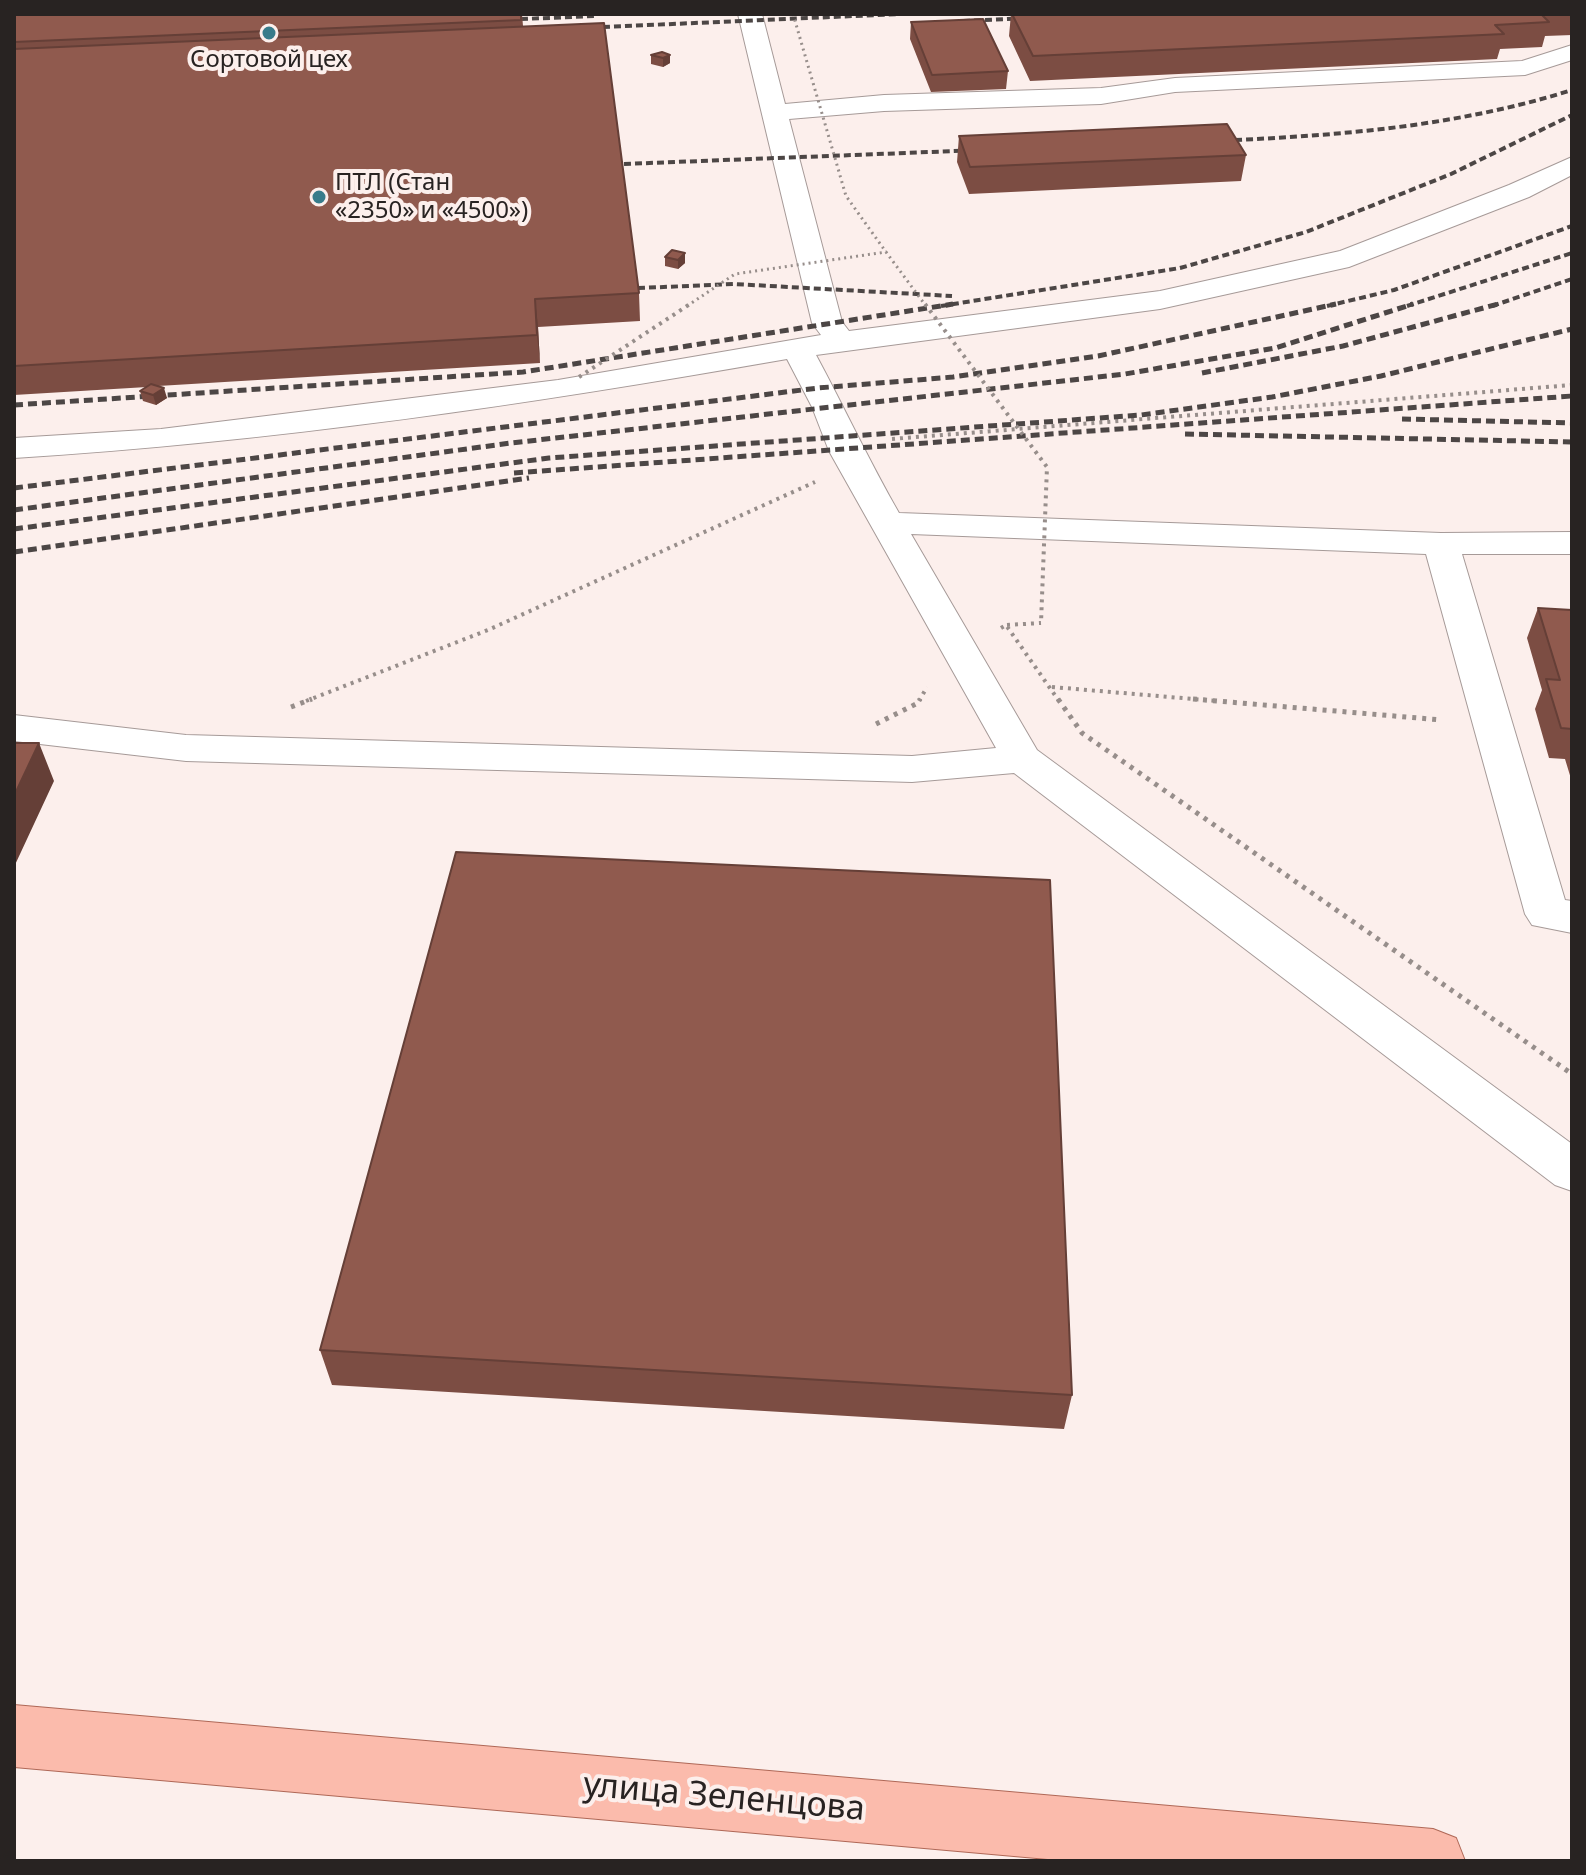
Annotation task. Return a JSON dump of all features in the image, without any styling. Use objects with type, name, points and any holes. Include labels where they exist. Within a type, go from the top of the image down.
[{"type":"main road","name":"улица Зеленцова","points":[[14,1736],[1433,1861]]},
{"type":"lane","points":[[750,14],[827,323],[841,342]]},
{"type":"lane","points":[[774,113],[884,103],[1101,96],[1175,85],[1525,68],[1572,52]]},
{"type":"lane","points":[[14,448],[161,439],[558,390],[797,348],[1160,300],[1349,258],[1519,191],[1572,165]]},
{"type":"lane","points":[[797,348],[828,407],[843,444],[886,523],[1022,759],[1572,1171]]},
{"type":"lane","points":[[886,523],[1441,544],[1572,543]]},
{"type":"lane","points":[[1441,544],[1547,914],[1572,917]]},
{"type":"lane","points":[[14,728],[186,748],[912,769],[1022,759]]},
{"type":"path","points":[[793,14],[846,196],[1047,467],[1041,623],[1006,625],[959,651],[936,672],[918,703],[872,726]]},
{"type":"path","points":[[594,374],[579,377],[735,274],[886,252]]},
{"type":"path","points":[[277,712],[488,630],[823,478],[807,447],[1572,385]]},
{"type":"path","points":[[1006,625],[1082,733],[1572,1074]]},
{"type":"path","points":[[1052,687],[1495,724]]},
{"type":"building","points":[[14,14],[521,14],[521,20],[14,42]]},
{"type":"building","points":[[1012,14],[1541,14],[1549,22],[1495,25],[1504,34],[1033,56]]},
{"type":"building","points":[[983,19],[1008,71],[932,75],[911,22]]},
{"type":"building","name":"ПТЛ (Стан «2350» и «4500»)","points":[[604,23],[639,293],[535,299],[537,335],[14,366],[14,49]]},
{"type":"building","points":[[662,52],[670,55],[663,58],[651,55]]},
{"type":"building","points":[[1227,124],[1246,155],[970,167],[959,136]]},
{"type":"building","points":[[672,250],[685,253],[678,260],[665,257]]},
{"type":"building","points":[[151,384],[164,388],[153,395],[140,391]]},
{"type":"building","points":[[1538,608],[1572,610],[1572,729],[1561,728],[1546,679],[1560,680]]},
{"type":"building","points":[[14,743],[39,743],[14,796]]},
{"type":"building","points":[[456,852],[1050,880],[1072,1395],[320,1350]]},
{"type":"railway","points":[[581,28],[900,14]]},
{"type":"railway","points":[[499,20],[595,16]]},
{"type":"railway","points":[[963,21],[1031,18]]},
{"type":"railway","points":[[1213,141],[1394,128],[1484,113],[1572,90]]},
{"type":"railway","points":[[941,306],[1180,268],[1306,232],[1451,174],[1572,115]]},
{"type":"railway","points":[[624,164],[981,150]]},
{"type":"railway","points":[[1329,306],[1394,290],[1572,226]]},
{"type":"railway","points":[[1407,306],[1572,253]]},
{"type":"railway","points":[[1498,304],[1572,279]]},
{"type":"railway","points":[[616,289],[734,284],[952,296]]},
{"type":"railway","points":[[14,405],[523,372],[953,304]]},
{"type":"railway","points":[[1329,306],[1336,304]]},
{"type":"railway","points":[[14,510],[511,443],[1125,374],[1275,348],[1413,304]]},
{"type":"railway","points":[[1202,373],[1343,346],[1498,304]]},
{"type":"railway","points":[[1492,306],[1498,304]]},
{"type":"railway","points":[[14,488],[818,388],[953,377],[1098,356],[1329,306]]},
{"type":"railway","points":[[14,529],[549,458],[1141,415],[1272,397],[1381,376],[1572,329]]},
{"type":"railway","points":[[514,473],[1572,396]]},
{"type":"railway","points":[[1402,419],[1572,423]]},
{"type":"railway","points":[[1185,434],[1572,442]]},
{"type":"railway","points":[[14,552],[529,478]]},
{"type":"place","name":"Сортовой цех","points":[[269,33]]},
{"type":"place","name":"ПТЛ (Стан «2350» и «4500»)","points":[[319,197]]}]
